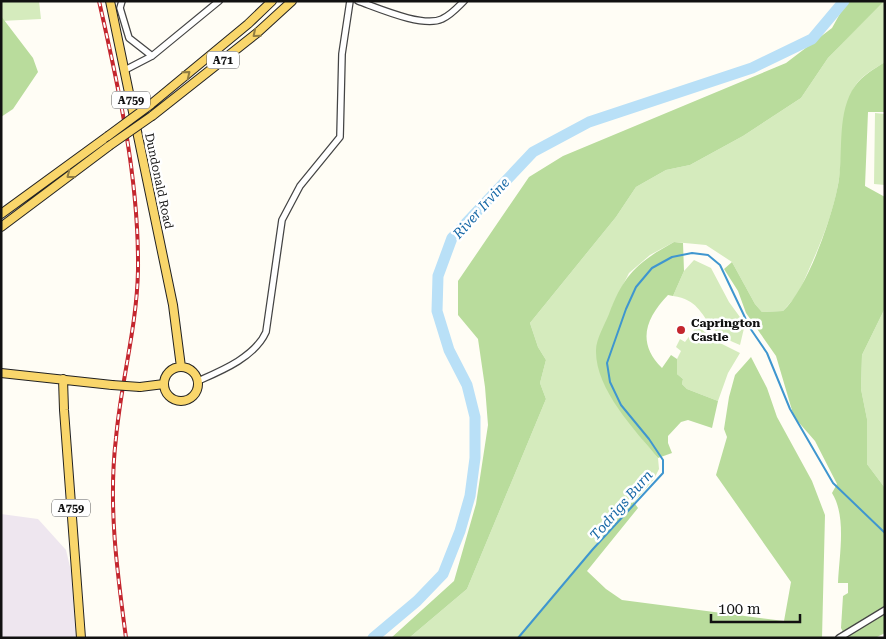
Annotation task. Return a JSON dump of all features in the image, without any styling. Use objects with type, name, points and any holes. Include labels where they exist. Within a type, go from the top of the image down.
[{"type":"main road","name":"Dundonald Road","points":[[110,1],[173,306],[181,367]]},
{"type":"main road","name":"A71","points":[[1,214],[150,105],[248,24],[272,1]]},
{"type":"main road","name":"A71","points":[[1,227],[152,116],[257,33],[292,1]]},
{"type":"main road","points":[[181,367],[192,371],[198,381],[195,393],[185,400],[173,399],[168,394],[164,384],[168,373],[181,367]]},
{"type":"main road","points":[[1,373],[140,387],[164,384]]},
{"type":"main road","name":"A759","points":[[63,379],[81,638]]},
{"type":"street","points":[[122,1],[120,8],[129,38],[152,56]]},
{"type":"street","points":[[125,70],[152,56],[219,1]]},
{"type":"street","points":[[198,381],[226,368],[261,342],[266,332],[282,220],[300,186],[340,137],[342,54],[350,1]]},
{"type":"street","points":[[358,1],[427,22],[441,20],[464,1]]},
{"type":"street","points":[[839,638],[885,610]]},
{"type":"shaded area","points":[[1,514],[38,519],[66,550],[71,571],[76,638],[1,638]]},
{"type":"green space","points":[[1,1],[39,1],[41,19],[1,21]]},
{"type":"green space","points":[[847,1],[883,2],[828,58],[801,98],[743,136],[690,165],[666,170],[636,187],[616,217],[530,323],[538,347],[546,360],[540,383],[546,399],[467,589],[409,638],[391,638],[454,581],[476,504],[488,425],[478,339],[458,315],[458,281],[529,177],[563,156],[786,63],[832,28]]},
{"type":"green space","points":[[885,1],[885,62],[861,79],[850,95],[845,118],[836,194],[822,238],[798,294],[783,311],[762,312],[755,304],[732,262],[706,245],[674,242],[650,255],[629,273],[612,307],[643,440],[658,458],[659,469],[654,479],[518,638],[409,638],[467,589],[546,399],[540,383],[546,360],[538,347],[530,323],[616,217],[636,187],[666,170],[690,165],[743,136],[801,98],[828,58]]},
{"type":"green space","points":[[1,16],[33,58],[38,72],[13,109],[1,117]]},
{"type":"green space","points":[[885,62],[885,112],[868,112],[865,186],[885,197],[885,308],[862,355],[861,389],[867,419],[867,464],[885,488],[885,633],[875,638],[846,638],[841,628],[843,596],[848,593],[848,583],[838,583],[841,525],[837,503],[832,493],[837,484],[815,441],[794,417],[776,356],[746,313],[738,291],[724,269],[732,262],[755,304],[762,312],[783,311],[792,300],[810,268],[832,211],[839,179],[843,119],[849,96],[862,79]]},
{"type":"green space","points":[[875,113],[885,114],[885,185],[874,184]]},
{"type":"green space","points":[[674,242],[683,243],[684,271],[673,296],[668,295],[654,312],[647,330],[649,349],[662,368],[671,355],[677,359],[677,374],[683,379],[682,384],[687,389],[718,401],[712,428],[688,420],[681,422],[668,436],[668,443],[672,453],[658,458],[628,422],[609,394],[597,365],[596,350],[597,341],[620,289],[627,279],[642,263]]},
{"type":"green space","points":[[694,260],[711,268],[729,302],[745,324],[740,345],[716,332],[701,312],[688,300],[673,296],[684,271]]},
{"type":"green space","points":[[885,308],[885,488],[867,464],[867,419],[861,389],[862,355]]},
{"type":"green space","points":[[697,326],[718,342],[740,353],[728,373],[718,401],[687,389],[682,384],[683,379],[677,374],[677,359],[681,351],[676,347],[680,339],[685,342]]},
{"type":"green space","points":[[751,357],[767,388],[777,417],[812,481],[825,515],[822,638],[518,638],[633,501],[638,508],[587,571],[606,589],[622,600],[784,621],[791,582],[716,475],[727,437],[724,429],[735,375]]},
{"type":"waterway","name":"River Irvine","points":[[373,638],[417,601],[443,574],[460,531],[470,496],[475,458],[475,417],[467,385],[449,350],[437,311],[438,276],[452,238],[533,152],[589,122],[752,68],[812,39],[844,1]]},
{"type":"waterway","name":"Todrigs Burn","points":[[518,638],[593,549],[663,473],[663,460],[649,439],[621,405],[610,382],[607,363],[636,287],[652,268],[672,257],[692,253],[708,255],[720,265],[750,328],[767,353],[790,409],[833,483],[885,533]]},
{"type":"railway","points":[[99,1],[114,67],[126,134],[135,202],[137,236],[137,291],[118,417],[113,488],[117,563],[126,638]]},
{"type":"place","name":"Caprington Castle","points":[[681,330]]}]
